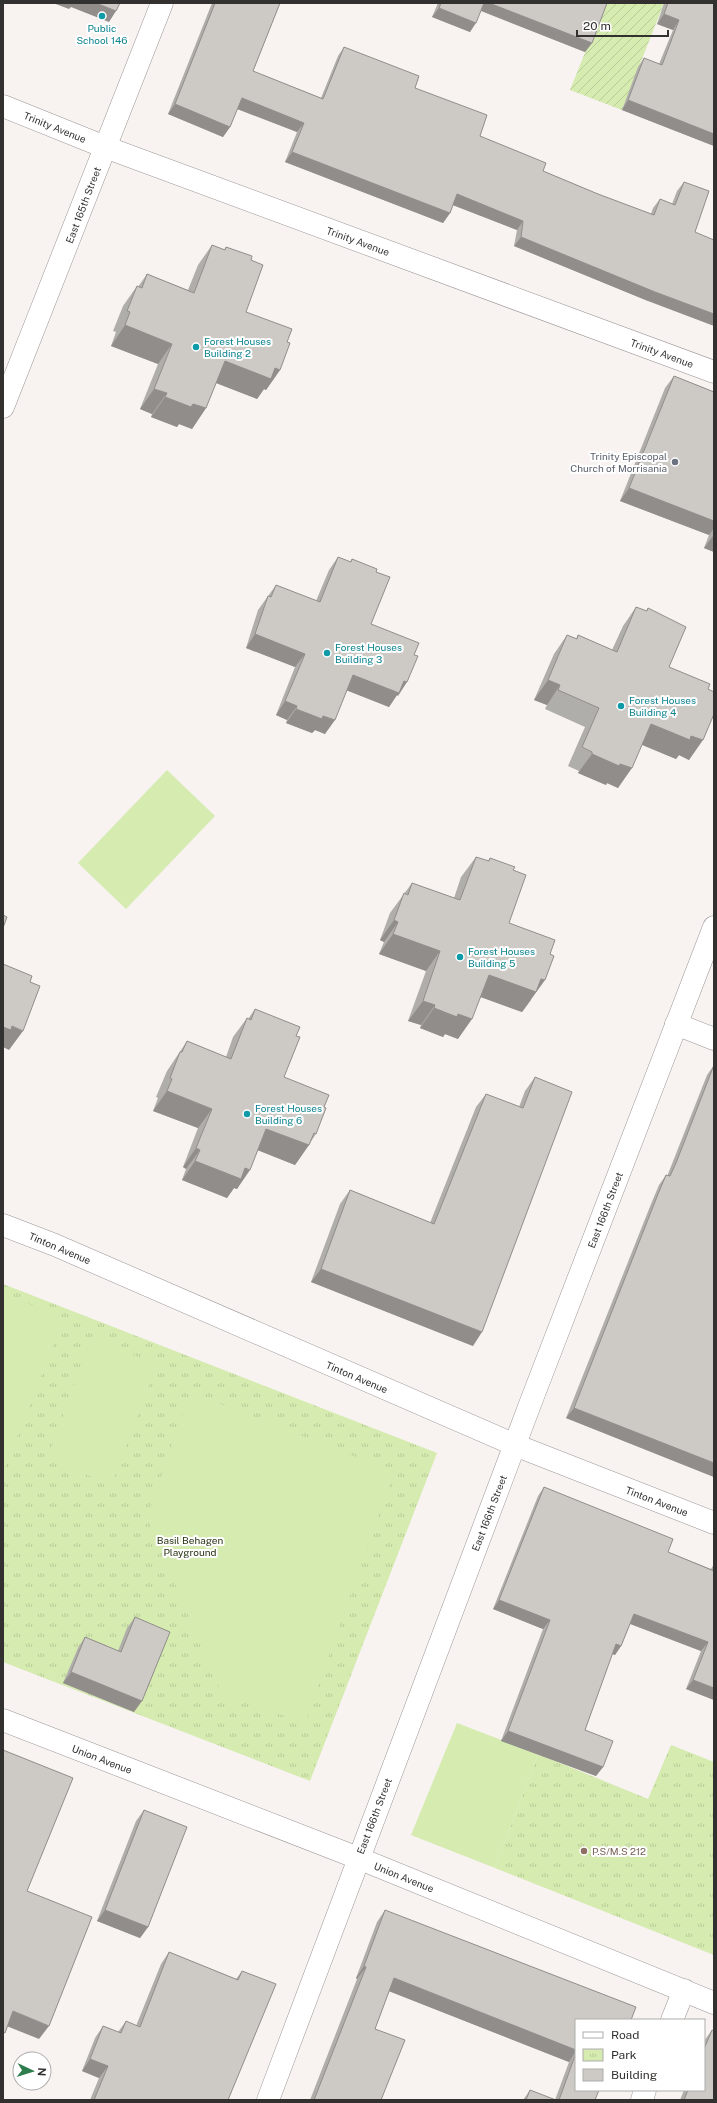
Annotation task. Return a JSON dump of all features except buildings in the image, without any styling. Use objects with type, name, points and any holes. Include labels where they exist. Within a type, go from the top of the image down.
[{"type":"street","name":"East 165th Street","points":[[3,408],[162,3]]},
{"type":"street","name":"Trinity Avenue","points":[[3,106],[106,147],[714,372]]},
{"type":"street","name":"East 166th Street","points":[[268,2100],[515,1445],[714,927]]},
{"type":"street","points":[[676,1024],[714,1039]]},
{"type":"street","name":"Tinton Avenue","points":[[3,1225],[62,1248],[515,1445],[714,1523]]},
{"type":"street","name":"Union Avenue","points":[[3,1720],[358,1858],[714,2002]]},
{"type":"street","points":[[672,2019],[684,1990]]},
{"type":"green space","points":[[605,3],[664,3],[622,110],[570,90]]},
{"type":"green space","points":[[167,770],[215,816],[126,909],[78,863]]},
{"type":"green space","name":"Basil Behagen Playground","points":[[3,1284],[437,1453],[310,1781],[3,1662]]},
{"type":"green space","points":[[3,1293],[64,1318],[3,1472]]},
{"type":"green space","points":[[91,1339],[157,1364],[112,1484],[47,1460]]},
{"type":"green space","points":[[190,1392],[394,1472],[305,1723],[222,1694],[147,1518]]},
{"type":"green space","points":[[457,1723],[538,1754],[495,1868],[411,1835]]},
{"type":"green space","name":"P.S/M.S 212","points":[[671,1745],[714,1762],[714,1955],[495,1868],[538,1754],[648,1799]]},
{"type":"place","name":"Public School 146","points":[[102,16]]},
{"type":"place","name":"Forest Houses Building 2","points":[[196,347]]},
{"type":"place","name":"Trinity Episcopal Church of Morrisania","points":[[675,462]]},
{"type":"place","name":"Forest Houses Building 3","points":[[327,653]]},
{"type":"place","name":"Forest Houses Building 4","points":[[621,706]]},
{"type":"place","name":"Forest Houses Building 5","points":[[460,957]]},
{"type":"place","name":"Forest Houses Building 6","points":[[247,1114]]},
{"type":"place","name":"P.S/M.S 212","points":[[584,1851]]}]
